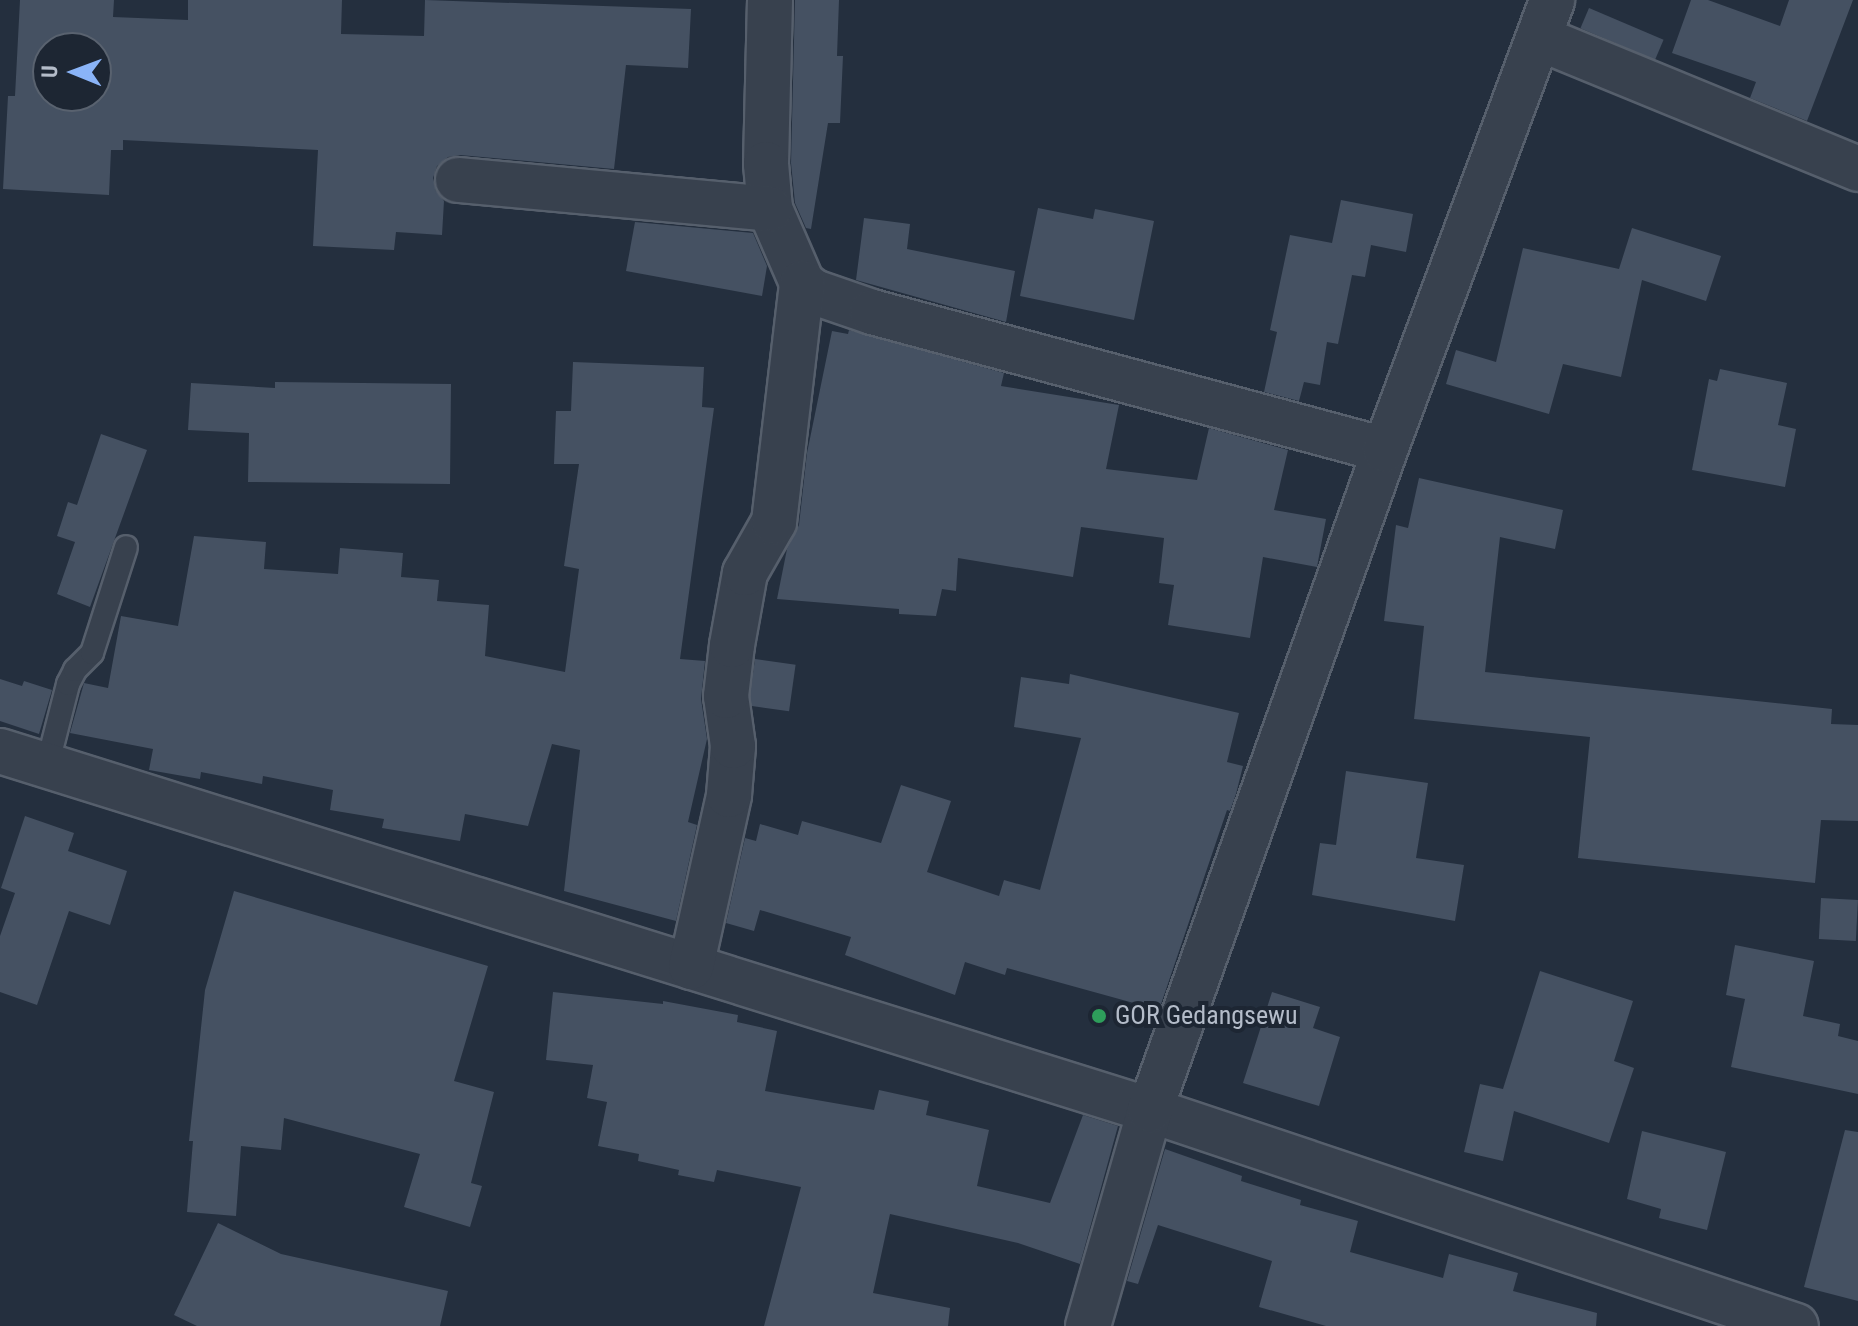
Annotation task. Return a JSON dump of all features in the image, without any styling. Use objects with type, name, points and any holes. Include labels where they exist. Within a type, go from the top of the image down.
[{"type":"street","points":[[770,0],[766,164],[770,209],[802,283],[814,292],[872,312],[1385,450]]},
{"type":"street","points":[[1088,1326],[1150,1110],[1385,450],[1546,19],[1858,169]]},
{"type":"street","points":[[458,180],[770,209]]},
{"type":"street","points":[[691,967],[729,795],[733,746],[726,696],[732,645],[745,573],[774,522],[802,283]]},
{"type":"street","points":[[0,751],[1150,1110],[1796,1326]]},
{"type":"lane","points":[[47,766],[68,684],[75,670],[92,653],[126,547]]},
{"type":"building","points":[[20,0],[114,0],[113,17],[188,20],[188,0],[342,0],[341,34],[424,36],[425,0],[691,9],[688,68],[626,65],[614,169],[460,155],[448,157],[437,166],[433,178],[436,191],[444,201],[442,235],[396,232],[394,250],[313,246],[318,150],[123,140],[123,150],[111,150],[109,195],[3,189],[8,96],[15,96]]},
{"type":"building","points":[[795,0],[839,0],[837,56],[843,56],[840,123],[828,123],[811,229],[806,228],[795,203],[791,163]]},
{"type":"building","points":[[1691,0],[1708,0],[1780,26],[1789,0],[1853,0],[1807,121],[1750,98],[1756,82],[1672,53]]},
{"type":"building","points":[[1589,8],[1664,40],[1655,60],[1580,28]]},
{"type":"building","points":[[1341,200],[1413,214],[1406,252],[1371,245],[1365,277],[1352,275],[1338,344],[1327,342],[1320,385],[1304,382],[1299,401],[1264,392],[1277,332],[1270,330],[1290,235],[1332,243]]},
{"type":"building","points":[[1038,208],[1093,219],[1095,209],[1154,221],[1134,320],[1020,296]]},
{"type":"building","points":[[864,218],[910,224],[907,249],[1015,271],[1006,322],[856,280]]},
{"type":"building","points":[[635,222],[753,233],[767,266],[762,296],[626,271]]},
{"type":"building","points":[[1632,228],[1721,256],[1706,301],[1642,280],[1621,377],[1563,364],[1549,414],[1446,384],[1456,350],[1496,362],[1523,248],[1619,269]]},
{"type":"building","points":[[849,330],[1004,373],[1001,386],[1119,405],[1106,469],[1197,480],[1209,428],[1288,450],[1274,510],[1326,519],[1317,567],[1263,557],[1250,638],[1168,625],[1174,585],[1159,583],[1164,538],[1081,527],[1073,577],[958,558],[956,591],[942,589],[936,616],[899,614],[899,609],[777,599],[787,549],[799,525],[807,453],[832,331],[848,334]]},
{"type":"building","points":[[573,362],[704,367],[702,407],[714,408],[680,659],[705,661],[701,699],[707,739],[688,822],[697,825],[676,921],[564,891],[580,750],[552,744],[528,826],[465,814],[460,841],[382,828],[384,819],[330,810],[333,790],[263,776],[262,784],[201,772],[200,779],[149,770],[153,749],[70,733],[84,683],[108,688],[121,616],[178,626],[194,536],[266,542],[264,569],[338,574],[340,548],[403,553],[401,577],[439,580],[437,601],[489,605],[485,656],[565,672],[579,569],[564,566],[579,464],[554,464],[556,411],[571,411]]},
{"type":"building","points":[[1720,369],[1787,383],[1778,425],[1796,429],[1785,487],[1692,470],[1709,379],[1717,381]]},
{"type":"building","points":[[275,382],[451,384],[450,484],[248,482],[249,433],[188,430],[191,383],[275,388]]},
{"type":"building","points":[[101,434],[147,450],[90,607],[57,594],[75,542],[57,536],[68,502],[77,505]]},
{"type":"building","points":[[1419,478],[1563,510],[1555,549],[1500,537],[1485,672],[1832,709],[1831,724],[1858,725],[1858,821],[1821,820],[1815,883],[1578,858],[1590,737],[1414,719],[1424,626],[1384,621],[1396,525],[1408,528]]},
{"type":"building","points":[[755,659],[796,665],[789,711],[748,706]]},
{"type":"building","points":[[1070,674],[1239,713],[1227,762],[1243,766],[1236,794],[1230,811],[1227,810],[1159,1010],[1007,968],[1005,975],[965,962],[955,995],[845,955],[851,937],[760,910],[754,931],[726,923],[745,838],[756,841],[760,824],[798,835],[802,821],[881,843],[901,785],[951,801],[927,872],[999,896],[1004,880],[1040,890],[1081,738],[1014,727],[1021,677],[1069,684]]},
{"type":"building","points":[[0,679],[22,686],[24,681],[52,690],[39,734],[0,721]]},
{"type":"building","points":[[1346,771],[1428,783],[1416,858],[1464,865],[1455,921],[1312,895],[1320,843],[1336,845]]},
{"type":"building","points":[[25,816],[74,833],[68,851],[127,871],[110,925],[69,911],[37,1005],[0,992],[0,936],[15,893],[1,888]]},
{"type":"building","points":[[234,891],[488,966],[454,1081],[494,1092],[471,1183],[482,1186],[470,1227],[404,1207],[420,1154],[284,1118],[281,1150],[241,1146],[236,1216],[187,1212],[193,1141],[189,1141],[205,990]]},
{"type":"building","points":[[1821,898],[1858,900],[1856,941],[1819,939]]},
{"type":"building","points":[[1735,945],[1814,961],[1803,1016],[1840,1024],[1838,1036],[1858,1041],[1858,1094],[1731,1067],[1745,999],[1726,995]]},
{"type":"building","points":[[1540,971],[1633,1001],[1614,1061],[1634,1068],[1609,1143],[1514,1111],[1503,1161],[1464,1152],[1480,1084],[1503,1089]]},
{"type":"building","points":[[553,992],[663,1004],[663,1001],[738,1015],[737,1022],[777,1031],[765,1091],[874,1110],[879,1090],[929,1101],[926,1115],[989,1130],[977,1186],[1050,1203],[1083,1115],[1118,1126],[1080,1264],[1018,1243],[890,1214],[873,1293],[950,1308],[948,1326],[764,1326],[801,1187],[717,1170],[714,1182],[678,1175],[679,1170],[638,1161],[639,1154],[598,1146],[607,1102],[587,1098],[593,1065],[546,1060]]},
{"type":"building","points":[[1272,992],[1320,1007],[1313,1028],[1340,1037],[1319,1106],[1243,1083]]},
{"type":"building","points":[[1845,1130],[1858,1132],[1858,1301],[1804,1287]]},
{"type":"building","points":[[1642,1131],[1726,1152],[1707,1230],[1659,1218],[1661,1209],[1627,1199]]},
{"type":"building","points":[[1165,1149],[1242,1176],[1241,1181],[1301,1200],[1300,1205],[1358,1221],[1350,1252],[1443,1278],[1449,1254],[1518,1273],[1513,1291],[1597,1313],[1596,1326],[1326,1326],[1259,1307],[1272,1261],[1158,1225],[1138,1284],[1127,1281]]},
{"type":"building","points":[[218,1223],[281,1254],[448,1291],[440,1326],[197,1326],[174,1315]]},
{"type":"place","name":"GOR Gedangsewu","points":[[1099,1016]]}]
